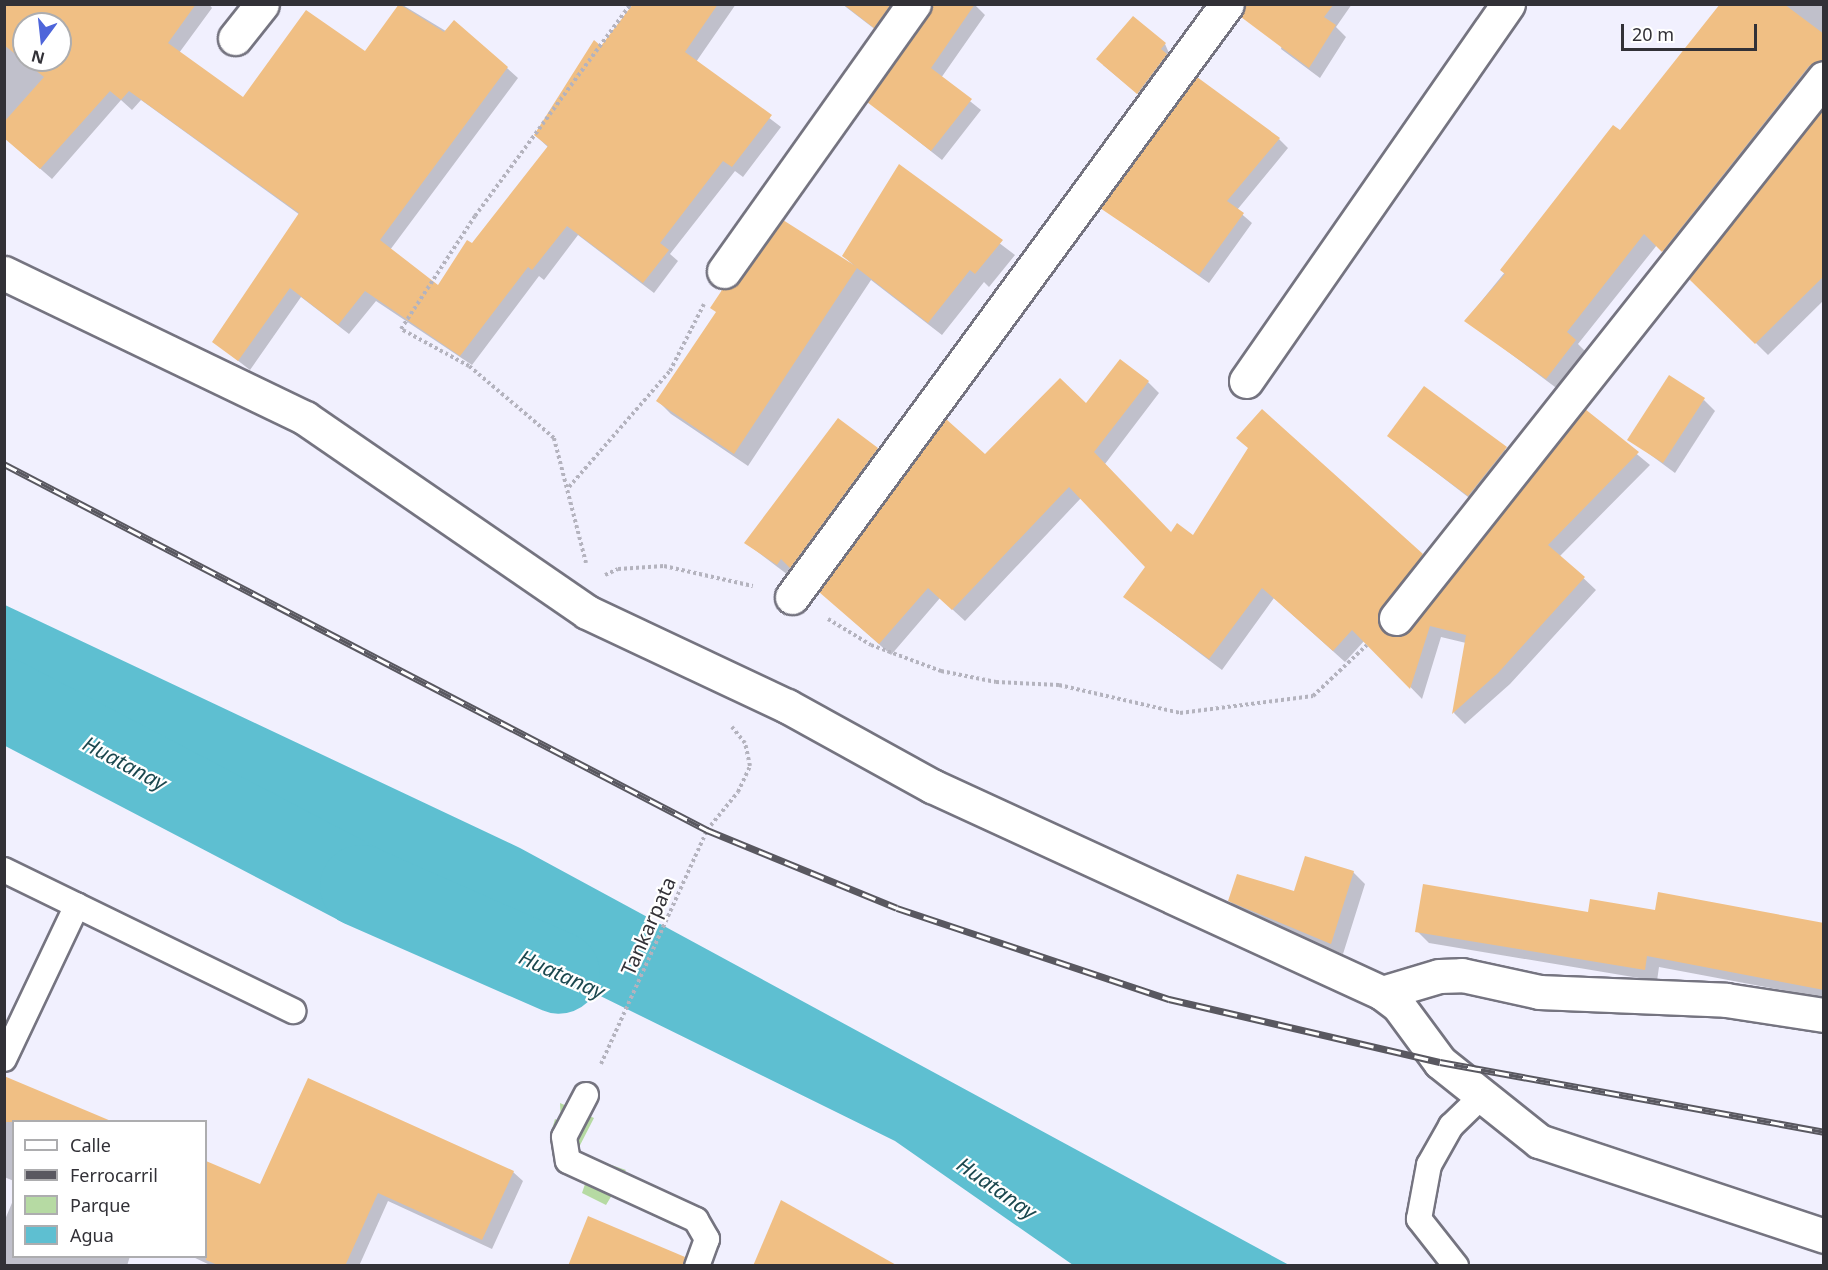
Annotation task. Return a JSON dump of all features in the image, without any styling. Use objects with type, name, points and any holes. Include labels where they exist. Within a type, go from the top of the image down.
[{"type":"street","points":[[235,38],[262,4]]},
{"type":"street","points":[[724,271],[914,4]]},
{"type":"street","points":[[792,597],[1227,4]]},
{"type":"street","points":[[1246,381],[1508,4]]},
{"type":"street","points":[[1396,618],[1637,307],[1824,78]]},
{"type":"street","points":[[4,273],[305,418],[587,598],[713,673],[787,706],[932,786],[1382,993],[1398,1005],[1440,1062],[1480,1098],[1539,1141],[1576,1157],[1824,1236]]},
{"type":"street","points":[[1382,993],[1439,976],[1462,975],[1539,992],[1708,999],[1824,1015]]},
{"type":"lane","points":[[4,870],[293,1011]]},
{"type":"lane","points":[[4,1059],[77,905]]},
{"type":"lane","points":[[586,1095],[564,1137],[568,1161],[696,1220],[707,1239],[697,1266]]},
{"type":"lane","points":[[1456,1266],[1419,1219],[1429,1165],[1451,1126],[1480,1098]]},
{"type":"path","points":[[587,598],[586,548],[554,438],[532,415],[469,366],[401,329],[475,216],[631,4]]},
{"type":"path","points":[[568,487],[676,362],[724,271]]},
{"type":"path","points":[[587,598],[618,569],[664,566],[694,569],[792,597],[871,645],[941,671],[996,682],[1059,685],[1180,713],[1313,696],[1396,618]]},
{"type":"path","name":"Tankarpata","points":[[586,1095],[712,820],[738,792],[750,766],[745,743],[725,718],[713,673]]},
{"type":"green space","points":[[560,1103],[594,1118],[576,1153],[626,1170],[620,1178],[653,1195],[659,1190],[684,1201],[674,1226],[612,1195],[606,1205],[582,1193],[585,1184],[567,1175],[556,1161],[557,1137],[551,1133],[555,1119],[561,1122]]},
{"type":"water","points":[[5,605],[520,848],[1289,1265],[1073,1265],[895,1141],[5,703]]},
{"type":"building","points":[[4,4],[196,4],[168,43],[243,97],[306,10],[365,51],[399,4],[444,32],[454,20],[508,67],[380,240],[438,285],[467,240],[472,243],[548,146],[534,135],[594,40],[601,46],[633,4],[718,4],[685,52],[772,115],[732,167],[723,161],[660,243],[669,250],[643,283],[567,226],[532,270],[528,267],[460,356],[365,291],[338,325],[290,288],[238,361],[212,342],[299,213],[129,91],[121,100],[110,91],[40,169],[4,138],[4,122],[44,77],[38,72],[72,72],[72,12],[12,12],[12,51],[4,45]]},
{"type":"building","points":[[843,4],[891,4],[874,28]]},
{"type":"building","points":[[933,4],[975,4],[931,68],[972,99],[931,151],[867,102]]},
{"type":"building","points":[[1245,4],[1334,4],[1324,17],[1336,25],[1309,68],[1241,17]]},
{"type":"building","points":[[1720,4],[1784,4],[1824,34],[1824,60],[1809,66],[1662,252],[1644,234],[1567,332],[1576,340],[1546,379],[1464,321],[1505,274],[1500,270],[1613,125],[1620,130]]},
{"type":"building","points":[[1133,16],[1166,43],[1161,49],[1167,54],[1137,94],[1096,59]]},
{"type":"building","points":[[1197,77],[1280,138],[1227,201],[1244,213],[1199,275],[1100,208]]},
{"type":"building","points":[[1824,109],[1824,276],[1755,344],[1689,279]]},
{"type":"building","points":[[899,164],[1003,240],[975,274],[970,270],[928,323],[857,268],[734,454],[656,401],[716,312],[710,308],[722,290],[739,282],[783,220],[857,267],[842,256]]},
{"type":"building","points":[[1120,359],[1149,381],[1094,452],[1171,532],[1177,523],[1193,535],[1248,448],[1236,438],[1262,409],[1423,554],[1378,615],[1379,625],[1393,636],[1411,630],[1585,409],[1639,452],[1548,545],[1585,577],[1498,673],[1452,714],[1466,635],[1430,626],[1410,689],[1352,630],[1333,651],[1262,588],[1209,659],[1123,597],[1145,567],[1069,487],[952,610],[928,588],[879,644],[819,592],[946,419],[985,454],[1060,378],[1086,403]]},
{"type":"building","points":[[1669,375],[1705,398],[1663,463],[1627,440]]},
{"type":"building","points":[[1424,386],[1507,447],[1468,496],[1387,436]]},
{"type":"building","points":[[838,418],[878,448],[790,568],[781,559],[777,565],[744,543]]},
{"type":"building","points":[[1305,856],[1354,871],[1331,944],[1228,901],[1237,874],[1294,891]]},
{"type":"building","points":[[1423,884],[1588,912],[1590,899],[1655,910],[1658,892],[1824,923],[1824,990],[1647,956],[1645,970],[1415,932]]},
{"type":"building","points":[[4,1076],[109,1120],[12,1120],[12,1122],[4,1122]]},
{"type":"building","points":[[308,1078],[514,1171],[482,1240],[378,1193],[345,1266],[220,1266],[206,1260],[207,1161],[260,1184]]},
{"type":"building","points":[[781,1200],[898,1266],[753,1266]]},
{"type":"building","points":[[588,1216],[685,1257],[683,1266],[568,1266]]},
{"type":"waterway","name":"Huatanay","points":[[4,699],[361,886],[559,973]]},
{"type":"railway","points":[[4,464],[707,830],[897,908],[1169,999],[1440,1062],[1824,1132]]}]
